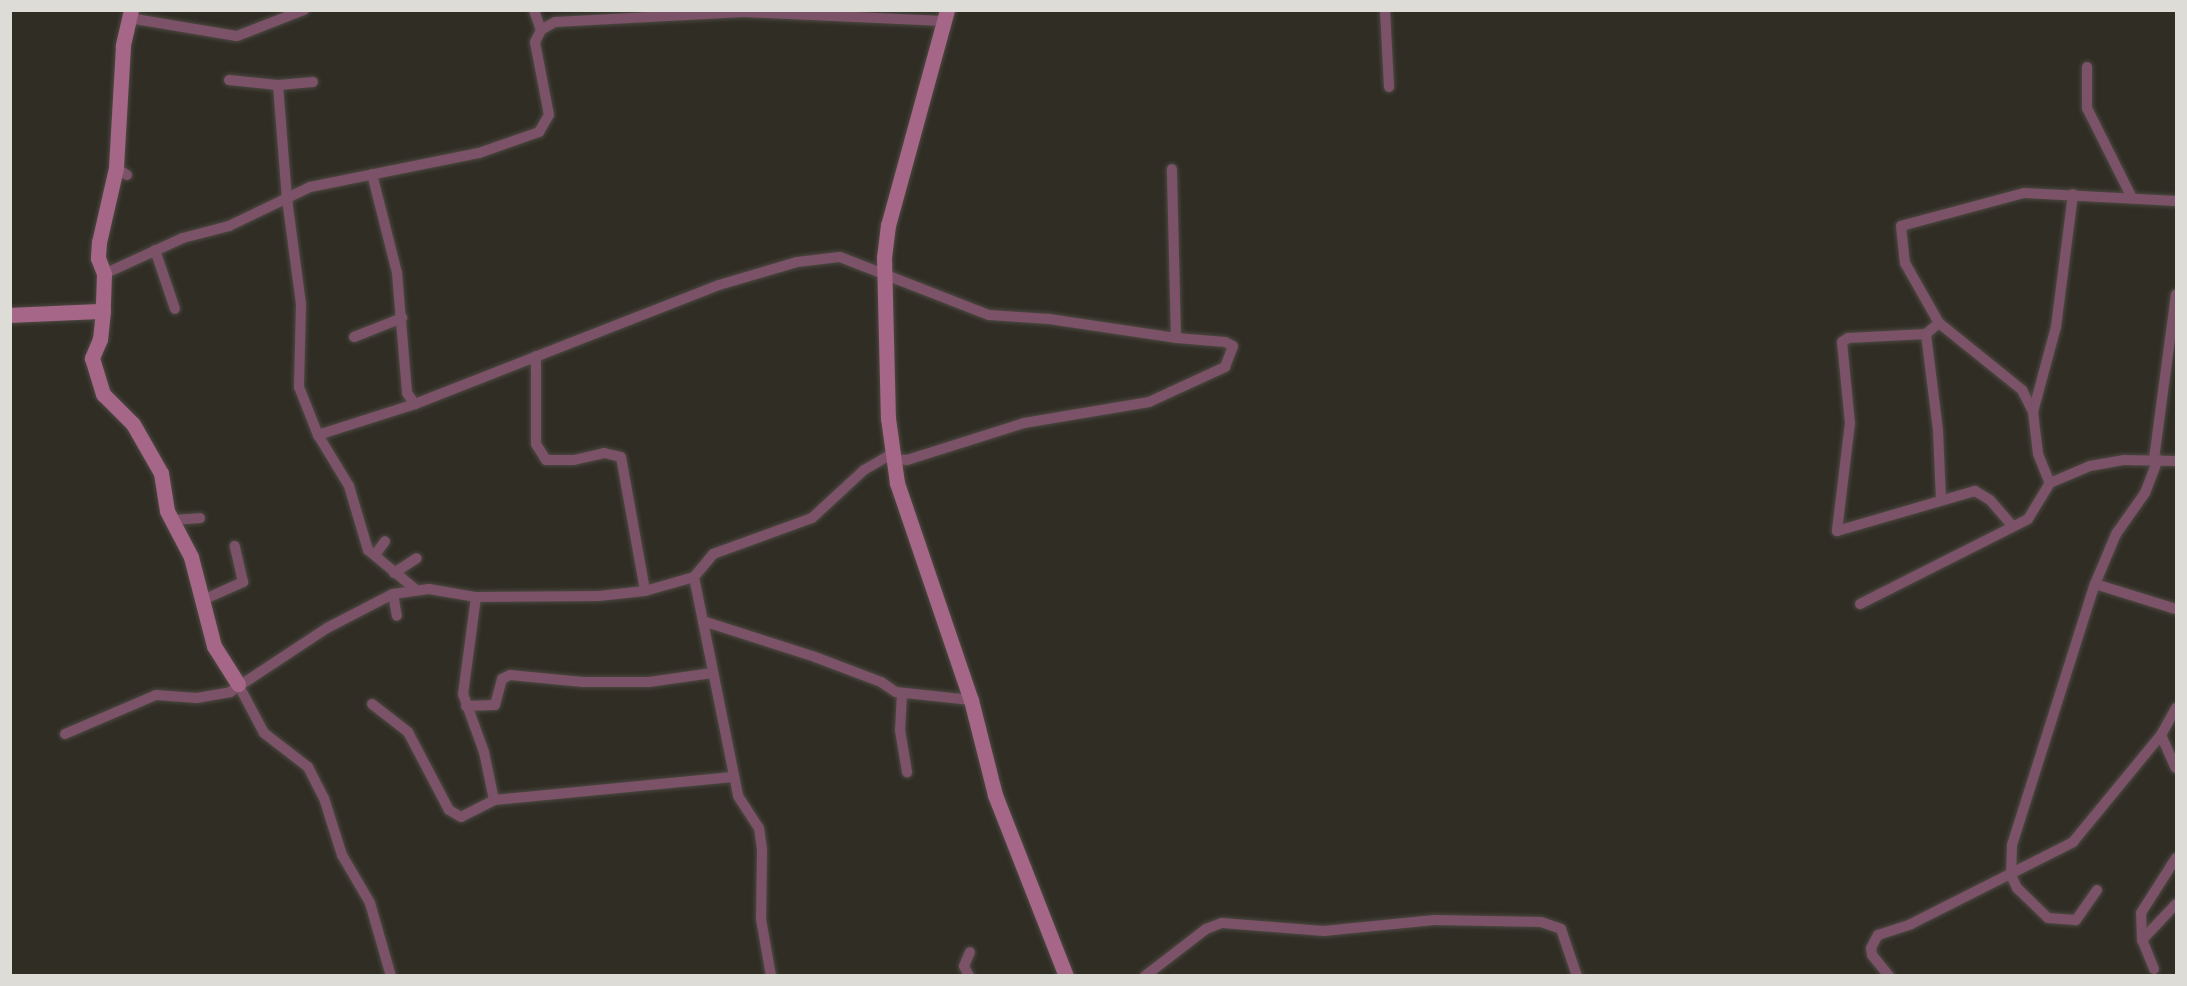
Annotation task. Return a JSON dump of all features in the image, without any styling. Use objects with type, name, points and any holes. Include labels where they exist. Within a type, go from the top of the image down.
[{"type":"street","points":[[304,10],[237,36],[130,14],[123,46],[121,171],[99,242],[98,258],[104,274],[103,311],[100,339],[92,358],[103,394],[133,424],[153,454],[172,520],[191,557],[205,599],[214,646],[238,684],[264,734],[308,767],[324,798],[342,855],[370,903],[391,975]]},
{"type":"street","points":[[534,10],[541,30]]},
{"type":"street","points":[[1385,10],[1389,87]]},
{"type":"street","points":[[104,274],[183,238],[229,226],[310,187],[479,153],[539,132],[549,115],[535,42],[541,30],[555,22],[670,13],[744,12],[946,16],[888,225],[885,273],[888,418],[897,483],[971,700],[996,795],[1066,975]]},
{"type":"street","points":[[2087,67],[2087,108],[2131,196]]},
{"type":"street","points":[[229,80],[278,86],[313,82]]},
{"type":"street","points":[[278,86],[287,199],[301,304],[299,387],[318,435],[349,486],[368,550],[415,589]]},
{"type":"street","points":[[1172,169],[1176,338]]},
{"type":"street","points":[[372,174],[398,273],[407,393],[414,404]]},
{"type":"street","points":[[2050,483],[2038,454],[2033,412],[2022,390],[2002,371],[1939,323],[1905,263],[1900,226],[2024,193],[2131,196],[2176,201]]},
{"type":"street","points":[[2033,412],[2040,397],[2056,327],[2073,194]]},
{"type":"street","points":[[155,250],[174,309]]},
{"type":"street","points":[[65,734],[156,696],[197,698],[230,692],[238,684],[327,628],[393,594],[415,589],[476,597],[599,596],[645,591],[694,577],[713,554],[812,518],[864,470],[894,456],[907,460],[1024,423],[1149,402],[1225,367],[1233,346],[1225,342],[1176,338],[1049,319],[989,315],[840,257],[797,262],[719,285],[414,404],[318,435]]},
{"type":"street","points":[[2097,890],[2081,916],[2057,921],[2034,908],[2011,875],[2012,845],[2095,584],[2116,534],[2145,493],[2156,459],[2176,294]]},
{"type":"street","points":[[10,315],[103,311]]},
{"type":"street","points":[[354,337],[402,318]]},
{"type":"street","points":[[1939,323],[1926,334],[1848,338],[1842,342],[1850,423],[1837,531],[1975,491],[1990,500],[2013,526]]},
{"type":"street","points":[[1926,334],[1938,430],[1941,499]]},
{"type":"street","points":[[536,356],[536,444],[546,460],[574,460],[604,453],[621,457],[645,591]]},
{"type":"street","points":[[1860,604],[2033,515],[2050,483],[2090,466],[2156,459],[2176,461]]},
{"type":"street","points":[[172,520],[200,518]]},
{"type":"street","points":[[375,555],[385,541]]},
{"type":"street","points":[[205,599],[243,582],[235,546]]},
{"type":"street","points":[[394,573],[417,558]]},
{"type":"street","points":[[694,577],[706,621],[712,673],[733,777],[745,813],[759,828],[762,850],[761,919],[771,975]]},
{"type":"street","points":[[2095,584],[2176,609]]},
{"type":"street","points":[[393,594],[397,616]]},
{"type":"street","points":[[476,597],[463,694],[484,752],[494,800]]},
{"type":"street","points":[[706,621],[815,657],[902,693],[971,700]]},
{"type":"street","points":[[466,706],[495,705],[502,679],[510,675],[583,682],[649,682],[712,673]]},
{"type":"street","points":[[902,693],[900,730],[907,772]]},
{"type":"street","points":[[372,704],[408,732],[449,810],[461,817],[494,800],[733,777]]},
{"type":"street","points":[[1888,975],[1872,955],[1871,948],[1878,935],[1911,924],[2011,875],[2081,834],[2161,735],[2176,708]]},
{"type":"street","points":[[2161,735],[2176,768]]},
{"type":"street","points":[[2154,969],[2142,940],[2141,914],[2176,858]]},
{"type":"street","points":[[2142,940],[2176,904]]},
{"type":"street","points":[[1145,975],[1206,929],[1222,923],[1324,931],[1434,920],[1541,922],[1561,929],[1577,975]]},
{"type":"street","points":[[969,975],[964,966],[970,952]]}]
